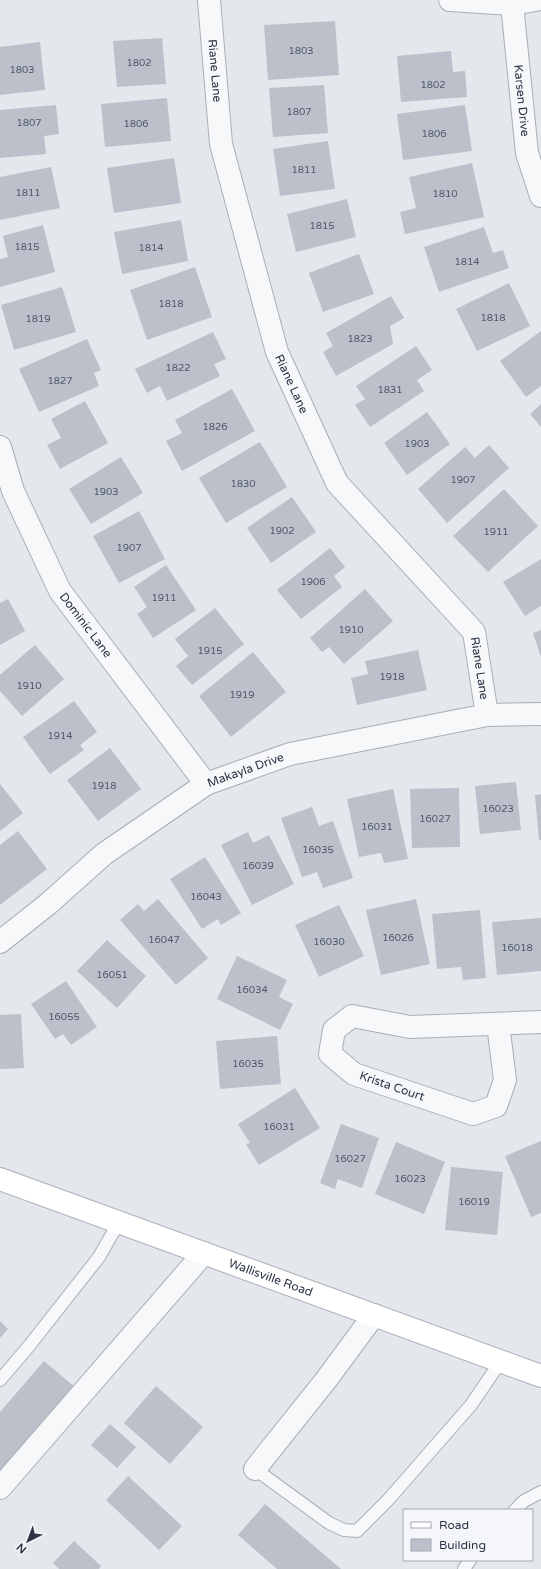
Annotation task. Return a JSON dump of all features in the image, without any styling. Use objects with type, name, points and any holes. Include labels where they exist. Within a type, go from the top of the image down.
[{"type":"main road","name":"Wallisville Road","points":[[0,1178],[541,1376]]},
{"type":"street","name":"Riane Lane","points":[[209,0],[221,144],[277,352],[337,482],[474,632],[487,715]]},
{"type":"street","points":[[450,0],[512,4],[536,0]]},
{"type":"street","name":"Karsen Drive","points":[[512,4],[527,153],[541,196]]},
{"type":"street","name":"Dominic Lane","points":[[0,447],[14,491],[60,591],[206,784]]},
{"type":"street","name":"Makayla Drive","points":[[0,942],[48,904],[104,854],[206,784],[290,754],[487,715],[541,714]]},
{"type":"street","name":"Krista Court","points":[[498,1024],[505,1080],[496,1106],[473,1114],[354,1074],[330,1054],[334,1030],[352,1016],[410,1027],[541,1022]]},
{"type":"street","points":[[0,1488],[204,1253]]},
{"type":"street","points":[[255,1469],[326,1380],[374,1315]]},
{"type":"lane","points":[[0,1380],[30,1346],[99,1257],[119,1222]]},
{"type":"lane","points":[[255,1469],[329,1523],[344,1530],[357,1531],[388,1500],[472,1405],[501,1361]]},
{"type":"lane","points":[[516,1509],[524,1501],[541,1492]]},
{"type":"building","points":[[335,21],[339,75],[268,80],[264,25]]},
{"type":"building","points":[[162,38],[166,84],[117,87],[113,41]]},
{"type":"building","points":[[40,42],[45,90],[0,95],[0,47]]},
{"type":"building","points":[[451,51],[453,72],[465,71],[467,97],[401,102],[397,56]]},
{"type":"building","points":[[324,85],[328,133],[273,137],[269,88]]},
{"type":"building","points":[[167,98],[171,141],[105,147],[101,104]]},
{"type":"building","points":[[56,105],[59,134],[44,136],[46,154],[0,158],[0,110]]},
{"type":"building","points":[[465,105],[472,151],[403,160],[397,114]]},
{"type":"building","points":[[328,141],[335,189],[280,196],[273,149]]},
{"type":"building","points":[[174,158],[181,203],[114,213],[107,168]]},
{"type":"building","points":[[472,163],[484,217],[405,234],[400,212],[416,208],[409,177]]},
{"type":"building","points":[[51,167],[60,208],[0,220],[0,177]]},
{"type":"building","points":[[347,199],[356,237],[296,252],[287,214]]},
{"type":"building","points":[[181,220],[188,261],[122,274],[114,232]]},
{"type":"building","points":[[43,225],[55,272],[0,287],[0,259],[8,257],[3,236]]},
{"type":"building","points":[[484,227],[493,253],[503,250],[509,268],[439,292],[424,247]]},
{"type":"building","points":[[359,254],[374,294],[323,312],[309,273]]},
{"type":"building","points":[[195,267],[212,317],[147,340],[130,290]]},
{"type":"building","points":[[509,283],[530,326],[477,351],[456,309]]},
{"type":"building","points":[[62,287],[76,332],[14,350],[1,305]]},
{"type":"building","points":[[391,296],[404,318],[390,326],[393,344],[336,376],[323,352],[333,346],[326,333]]},
{"type":"building","points":[[541,331],[541,386],[526,397],[500,361]]},
{"type":"building","points":[[213,332],[226,359],[214,364],[220,376],[167,401],[160,386],[147,393],[135,369]]},
{"type":"building","points":[[87,339],[101,370],[94,373],[99,386],[39,412],[19,369]]},
{"type":"building","points":[[416,346],[432,370],[417,380],[424,391],[370,427],[355,405],[365,399],[356,386]]},
{"type":"building","points":[[232,389],[255,431],[182,471],[166,441],[182,433],[175,420]]},
{"type":"building","points":[[85,401],[108,443],[60,469],[47,445],[61,438],[51,419]]},
{"type":"building","points":[[541,404],[541,427],[530,414]]},
{"type":"building","points":[[427,412],[450,444],[407,475],[384,443]]},
{"type":"building","points":[[260,442],[287,487],[226,523],[199,478]]},
{"type":"building","points":[[489,445],[509,468],[447,523],[418,489],[465,447],[475,458]]},
{"type":"building","points":[[121,457],[143,493],[91,524],[69,489]]},
{"type":"building","points":[[504,489],[538,526],[488,572],[453,536]]},
{"type":"building","points":[[292,497],[316,532],[271,563],[247,528]]},
{"type":"building","points":[[139,511],[165,559],[119,583],[93,536]]},
{"type":"building","points":[[330,548],[345,567],[334,576],[342,587],[301,619],[277,590]]},
{"type":"building","points":[[541,559],[541,606],[525,616],[503,582]]},
{"type":"building","points":[[166,565],[196,610],[153,638],[137,614],[147,607],[134,587]]},
{"type":"building","points":[[365,589],[393,621],[344,664],[329,647],[322,652],[310,638]]},
{"type":"building","points":[[8,599],[25,631],[0,645],[0,603]]},
{"type":"building","points":[[215,608],[244,644],[192,685],[176,666],[188,656],[175,639]]},
{"type":"building","points":[[541,630],[541,657],[533,633]]},
{"type":"building","points":[[35,645],[64,679],[22,716],[0,691],[0,675]]},
{"type":"building","points":[[418,650],[427,690],[357,705],[351,678],[368,674],[365,661]]},
{"type":"building","points":[[253,652],[286,692],[231,737],[199,696]]},
{"type":"building","points":[[74,701],[97,732],[80,745],[84,750],[50,774],[23,737]]},
{"type":"building","points":[[110,748],[141,789],[98,821],[67,780]]},
{"type":"building","points":[[516,782],[521,830],[480,834],[475,786]]},
{"type":"building","points":[[0,784],[23,813],[0,831]]},
{"type":"building","points":[[459,788],[460,847],[412,848],[410,789]]},
{"type":"building","points":[[393,789],[408,859],[384,863],[381,853],[359,857],[347,799]]},
{"type":"building","points":[[541,794],[541,840],[539,840],[535,795]]},
{"type":"building","points":[[312,807],[319,826],[333,821],[353,878],[323,888],[317,872],[302,877],[281,818]]},
{"type":"building","points":[[18,831],[47,869],[0,905],[0,845]]},
{"type":"building","points":[[248,832],[253,843],[269,835],[294,884],[252,905],[221,845]]},
{"type":"building","points":[[205,857],[241,913],[221,925],[218,919],[202,929],[170,879]]},
{"type":"building","points":[[158,899],[208,958],[176,985],[120,920],[138,904],[144,911]]},
{"type":"building","points":[[416,899],[430,964],[381,975],[366,910]]},
{"type":"building","points":[[339,905],[364,956],[319,977],[295,925]]},
{"type":"building","points":[[480,910],[486,978],[463,980],[461,967],[437,969],[432,914]]},
{"type":"building","points":[[541,918],[541,971],[497,975],[492,922]]},
{"type":"building","points":[[107,940],[146,976],[117,1008],[77,971]]},
{"type":"building","points":[[237,956],[287,980],[279,997],[293,1004],[280,1030],[217,999]]},
{"type":"building","points":[[66,981],[97,1027],[71,1045],[63,1034],[55,1039],[31,1004]]},
{"type":"building","points":[[21,1014],[24,1068],[0,1069],[0,1015]]},
{"type":"building","points":[[277,1036],[281,1084],[220,1089],[216,1041]]},
{"type":"building","points":[[295,1088],[320,1128],[259,1165],[246,1144],[250,1143],[238,1124]]},
{"type":"building","points":[[341,1124],[379,1138],[362,1188],[338,1179],[335,1189],[320,1183]]},
{"type":"building","points":[[541,1141],[541,1213],[531,1217],[505,1156]]},
{"type":"building","points":[[396,1142],[445,1162],[424,1214],[375,1194]]},
{"type":"building","points":[[451,1167],[503,1172],[497,1235],[445,1230]]},
{"type":"building","points":[[0,1321],[8,1329],[0,1338]]},
{"type":"building","points":[[44,1361],[76,1388],[0,1475],[0,1412]]},
{"type":"building","points":[[156,1386],[203,1427],[170,1464],[124,1423]]},
{"type":"building","points":[[110,1424],[136,1447],[117,1468],[91,1445]]},
{"type":"building","points":[[128,1476],[182,1526],[159,1550],[106,1500]]},
{"type":"building","points":[[265,1504],[341,1569],[277,1569],[238,1535]]},
{"type":"building","points":[[74,1541],[101,1566],[99,1569],[59,1569],[53,1563]]}]
